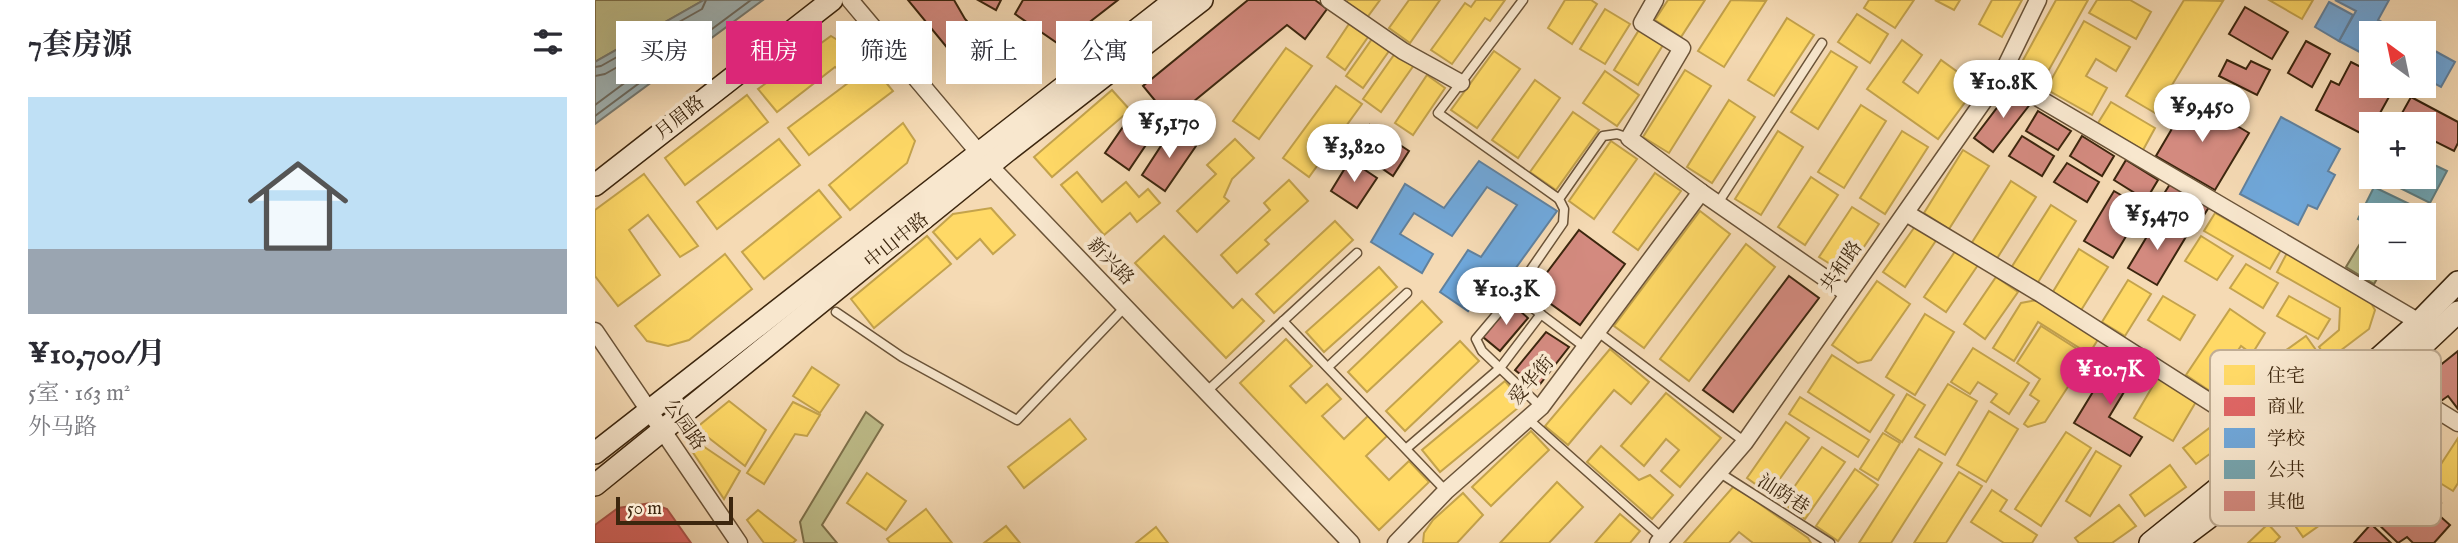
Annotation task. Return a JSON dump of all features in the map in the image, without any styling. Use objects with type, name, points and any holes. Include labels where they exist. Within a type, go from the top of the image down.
[{"type":"main road","name":"月眉路","points":[[595,185],[832,0]]},
{"type":"main road","name":"中山中路","points":[[595,485],[663,431],[1175,0]]},
{"type":"main road","name":"中山中路","points":[[595,453],[984,159],[1202,0]]},
{"type":"main road","points":[[2388,350],[2458,282]]},
{"type":"main road","points":[[2418,350],[2458,312]]},
{"type":"main road","points":[[2150,543],[2210,495]]},
{"type":"main road","points":[[2175,543],[2210,517]]},
{"type":"street","name":"新兴路","points":[[850,0],[984,159],[1351,543]]},
{"type":"street","points":[[1329,0],[1403,51],[1461,83]]},
{"type":"street","points":[[1655,0],[1642,23],[1682,48],[1629,138],[1701,192],[1849,294]]},
{"type":"street","name":"共和路","points":[[1660,541],[1745,442],[1906,213],[2000,76],[2038,0]]},
{"type":"street","points":[[2000,76],[2419,322]]},
{"type":"street","name":"爱华街","points":[[1396,543],[1446,491],[1541,407],[1701,192]]},
{"type":"street","points":[[1906,213],[2041,294],[2210,402]]},
{"type":"street","name":"公园路","points":[[595,331],[739,543]]},
{"type":"street","points":[[2441,412],[2458,423]]},
{"type":"lane","points":[[1523,0],[1438,113],[1559,199],[1564,209],[1563,223],[1514,294],[1476,339],[1482,351],[1541,407]]},
{"type":"lane","points":[[1718,203],[1822,43]]},
{"type":"lane","points":[[1559,199],[1603,136],[1617,134],[1629,138]]},
{"type":"lane","points":[[1206,392],[1357,253]]},
{"type":"lane","points":[[1328,367],[1407,293]]},
{"type":"lane","points":[[1514,294],[1586,348]]},
{"type":"lane","points":[[836,312],[902,358],[1017,420],[1125,307]]},
{"type":"lane","points":[[1407,448],[1500,368],[1541,314]]},
{"type":"lane","points":[[1283,321],[1446,491]]},
{"type":"lane","points":[[1598,332],[1745,442]]},
{"type":"lane","points":[[1528,419],[1660,541]]},
{"type":"lane","name":"汕荫巷","points":[[1720,472],[1830,543]]},
{"type":"shaded area","points":[[595,0],[704,0],[667,21],[616,21],[616,50],[595,62]]},
{"type":"shaded area","points":[[2359,245],[2359,275],[2346,267]]},
{"type":"shaded area","points":[[866,412],[883,425],[822,525],[837,543],[804,543],[800,522]]},
{"type":"water","points":[[704,0],[763,0],[735,21],[726,21],[726,27],[712,38],[712,21],[667,21]]},
{"type":"water","points":[[616,50],[616,84],[649,84],[595,124],[595,62]]},
{"type":"building: 住宅","points":[[1348,0],[1380,0],[1366,19],[1345,4]]},
{"type":"building: 住宅","points":[[1409,0],[1440,0],[1410,43],[1389,28]]},
{"type":"building: 住宅","points":[[1476,0],[1505,0],[1490,21],[1485,18],[1452,64],[1431,50],[1465,3],[1471,7]]},
{"type":"building: 住宅","points":[[1565,0],[1591,0],[1597,4],[1572,44],[1548,28]]},
{"type":"building: 住宅","points":[[1668,0],[1705,0],[1681,37],[1655,20]]},
{"type":"building: 住宅","points":[[1731,0],[1766,1],[1724,67],[1698,51]]},
{"type":"building: 住宅","points":[[1869,0],[1914,0],[1895,28],[1864,8]]},
{"type":"building: 住宅","points":[[1935,0],[1960,0],[1954,10]]},
{"type":"building: 住宅","points":[[1992,0],[2022,0],[2002,37],[1979,24]]},
{"type":"building: 住宅","points":[[2056,0],[2088,0],[2041,84],[2017,71]]},
{"type":"building: 住宅","points":[[2097,0],[2130,0],[2151,12],[2136,39],[2089,13]]},
{"type":"building: 住宅","points":[[2184,0],[2223,1],[2155,113],[2126,96]]},
{"type":"building: 住宅","points":[[2269,0],[2313,0],[2302,19]]},
{"type":"building: 住宅","points":[[1605,9],[1630,24],[1605,64],[1580,49]]},
{"type":"building: 住宅","points":[[1857,14],[1888,34],[1870,63],[1838,42]]},
{"type":"building: 住宅","points":[[1787,18],[1814,35],[1774,96],[1748,80]]},
{"type":"building: 住宅","points":[[2084,21],[2130,47],[2116,71],[2096,59],[2086,76],[2107,88],[2092,115],[2046,89]]},
{"type":"building: 住宅","points":[[1349,24],[1368,37],[1345,70],[1327,57]]},
{"type":"building: 住宅","points":[[1639,30],[1663,45],[1638,85],[1614,70]]},
{"type":"building: 住宅","points":[[831,36],[836,39],[836,68],[822,77],[822,43]]},
{"type":"building: 住宅","points":[[1372,39],[1389,51],[1363,88],[1346,76]]},
{"type":"building: 住宅","points":[[1902,40],[1922,55],[1903,82],[1918,93],[1941,60],[1977,86],[1938,139],[1867,89]]},
{"type":"building: 住宅","points":[[1286,48],[1312,66],[1259,139],[1233,121]]},
{"type":"building: 住宅","points":[[1494,51],[1520,69],[1477,128],[1451,110]]},
{"type":"building: 住宅","points":[[1831,51],[1857,67],[1818,129],[1791,112]]},
{"type":"building: 住宅","points":[[1396,52],[1414,65],[1381,112],[1363,99]]},
{"type":"building: 住宅","points":[[1685,70],[1711,86],[1669,153],[1643,137]]},
{"type":"building: 住宅","points":[[1605,71],[1639,95],[1617,126],[1583,103]]},
{"type":"building: 住宅","points":[[1427,75],[1445,88],[1413,135],[1395,123]]},
{"type":"building: 住宅","points":[[1535,80],[1560,98],[1518,158],[1492,140]]},
{"type":"building: 住宅","points":[[765,84],[813,84],[777,112],[758,89]]},
{"type":"building: 住宅","points":[[847,84],[887,84],[893,91],[809,155],[788,128]]},
{"type":"building: 住宅","points":[[1336,86],[1362,104],[1309,177],[1283,158]]},
{"type":"building: 住宅","points":[[1112,90],[1130,110],[1052,177],[1034,157]]},
{"type":"building: 住宅","points":[[747,95],[768,122],[685,185],[665,158]]},
{"type":"building: 住宅","points":[[1729,100],[1755,117],[1712,183],[1687,167]]},
{"type":"building: 住宅","points":[[2111,102],[2155,128],[2143,150],[2098,123]]},
{"type":"building: 住宅","points":[[1861,105],[1886,121],[1844,188],[1818,172]]},
{"type":"building: 住宅","points":[[1573,112],[1599,130],[1556,190],[1530,172]]},
{"type":"building: 住宅","points":[[903,123],[915,141],[907,163],[850,210],[829,185]]},
{"type":"building: 住宅","points":[[1778,131],[1803,147],[1761,215],[1735,199]]},
{"type":"building: 住宅","points":[[1902,131],[1928,147],[1885,214],[1860,198]]},
{"type":"building: 住宅","points":[[779,139],[800,165],[717,229],[697,202]]},
{"type":"building: 住宅","points":[[1235,139],[1254,158],[1232,179],[1224,197],[1229,201],[1197,232],[1177,211],[1216,174],[1207,165]]},
{"type":"building: 住宅","points":[[1611,141],[1637,159],[1594,219],[1569,201]]},
{"type":"building: 住宅","points":[[1963,150],[1989,166],[1949,229],[1924,213]]},
{"type":"building: 住宅","points":[[1077,172],[1102,202],[1126,182],[1139,197],[1148,189],[1160,203],[1137,222],[1130,213],[1104,235],[1061,185]]},
{"type":"building: 住宅","points":[[1655,173],[1681,191],[1638,250],[1613,232]]},
{"type":"building: 住宅","points":[[644,174],[698,246],[680,257],[648,215],[629,230],[660,275],[618,306],[595,276],[595,210]]},
{"type":"building: 住宅","points":[[1811,177],[1838,195],[1805,245],[1778,227]]},
{"type":"building: 住宅","points":[[1289,180],[1308,201],[1265,240],[1269,244],[1237,273],[1221,255],[1270,210],[1264,203]]},
{"type":"building: 住宅","points":[[2011,181],[2036,197],[1996,260],[1971,244]]},
{"type":"building: 住宅","points":[[819,190],[841,217],[764,279],[742,252]]},
{"type":"building: 住宅","points":[[2051,205],[2076,221],[2037,284],[2011,268]]},
{"type":"building: 住宅","points":[[1852,207],[1879,224],[1846,274],[1819,257]]},
{"type":"building: 住宅","points":[[991,208],[1015,235],[993,254],[980,239],[957,259],[933,232],[953,214]]},
{"type":"building: 住宅","points":[[1700,211],[1730,234],[1644,348],[1614,326]]},
{"type":"building: 住宅","points":[[2215,213],[2281,250],[2270,269],[2204,231]]},
{"type":"building: 住宅","points":[[1335,221],[1353,240],[1274,313],[1256,294]]},
{"type":"building: 住宅","points":[[1916,225],[1937,239],[1905,287],[1883,272]]},
{"type":"building: 住宅","points":[[927,236],[951,264],[874,328],[851,299]]},
{"type":"building: 住宅","points":[[1164,236],[1233,308],[1242,299],[1264,321],[1226,358],[1135,263]]},
{"type":"building: 住宅","points":[[2201,236],[2233,256],[2217,280],[2185,261]]},
{"type":"building: 住宅","points":[[1746,244],[1775,267],[1689,381],[1660,359]]},
{"type":"building: 住宅","points":[[2079,249],[2108,267],[2080,312],[2051,295]]},
{"type":"building: 住宅","points":[[1956,250],[1978,265],[1946,312],[1924,297]]},
{"type":"building: 住宅","points":[[2287,253],[2370,301],[2375,310],[2369,329],[2341,350],[2321,350],[2319,347],[2339,330],[2340,308],[2277,272]]},
{"type":"building: 住宅","points":[[725,254],[752,289],[689,340],[668,346],[647,341],[635,326]]},
{"type":"building: 住宅","points":[[2246,264],[2278,283],[2263,308],[2230,288]]},
{"type":"building: 住宅","points":[[1379,267],[1397,287],[1324,352],[1306,332]]},
{"type":"building: 住宅","points":[[1996,277],[2018,292],[1985,339],[1964,324]]},
{"type":"building: 住宅","points":[[2128,280],[2151,294],[2125,336],[2102,322]]},
{"type":"building: 住宅","points":[[1877,281],[1910,304],[1871,360],[1858,363],[1832,345]]},
{"type":"building: 住宅","points":[[2163,296],[2195,315],[2180,340],[2148,320]]},
{"type":"building: 住宅","points":[[2289,296],[2330,319],[2318,339],[2277,316]]},
{"type":"building: 住宅","points":[[2042,299],[2100,336],[2089,354],[2038,322],[2014,361],[1993,348],[2021,303]]},
{"type":"building: 住宅","points":[[1422,301],[1442,322],[1367,392],[1348,372]]},
{"type":"building: 住宅","points":[[2230,309],[2265,333],[2254,350],[2246,350],[2241,346],[2238,350],[2210,350],[2210,391],[2186,375]]},
{"type":"building: 住宅","points":[[1925,314],[1954,332],[1915,395],[1886,377]]},
{"type":"building: 住宅","points":[[2041,326],[2088,356],[2045,422],[2028,427],[2024,424],[2039,401],[2030,395],[2040,379],[2017,363]]},
{"type":"building: 住宅","points":[[2306,336],[2316,350],[2286,350]]},
{"type":"building: 住宅","points":[[1286,339],[1312,366],[1290,386],[1306,403],[1327,384],[1341,399],[1322,416],[1344,439],[1368,416],[1387,436],[1366,456],[1389,480],[1409,461],[1429,482],[1379,530],[1240,383]]},
{"type":"building: 住宅","points":[[1460,341],[1479,361],[1405,431],[1386,411]]},
{"type":"building: 住宅","points":[[1973,348],[2029,383],[2009,414],[1991,402],[1997,394],[1978,382],[1970,394],[1951,382]]},
{"type":"building: 住宅","points":[[1610,349],[1649,382],[1631,404],[1614,390],[1568,445],[1545,426]]},
{"type":"building: 住宅","points":[[1832,355],[1894,395],[1870,432],[1808,392]]},
{"type":"building: 住宅","points":[[812,367],[839,385],[820,413],[793,396]]},
{"type":"building: 住宅","points":[[2158,377],[2197,400],[2173,441],[2134,418]]},
{"type":"building: 住宅","points":[[1505,381],[1524,403],[1440,472],[1422,450]]},
{"type":"building: 住宅","points":[[1948,384],[1977,401],[1945,455],[1915,437]]},
{"type":"building: 住宅","points":[[1666,393],[1721,438],[1680,487],[1661,471],[1679,450],[1666,439],[1644,466],[1621,446]]},
{"type":"building: 住宅","points":[[1907,394],[1925,405],[1902,442],[1885,431]]},
{"type":"building: 住宅","points":[[1800,397],[1869,440],[1858,457],[1789,414]]},
{"type":"building: 住宅","points":[[729,401],[766,430],[745,466],[696,428]]},
{"type":"building: 住宅","points":[[793,402],[820,415],[807,436],[795,434],[764,484],[747,473]]},
{"type":"building: 住宅","points":[[1989,411],[2018,429],[1986,482],[1957,465]]},
{"type":"building: 住宅","points":[[1070,419],[1086,439],[1024,488],[1008,467]]},
{"type":"building: 住宅","points":[[1786,422],[1809,438],[1769,494],[1747,478]]},
{"type":"building: 住宅","points":[[2210,428],[2210,454],[2196,464],[2183,448]]},
{"type":"building: 住宅","points":[[1531,431],[1549,450],[1491,506],[1472,487]]},
{"type":"building: 住宅","points":[[2066,432],[2091,448],[2041,526],[2015,509]]},
{"type":"building: 住宅","points":[[1883,433],[1900,443],[1878,480],[1860,469]]},
{"type":"building: 住宅","points":[[2458,438],[2458,483],[2453,491],[2441,484],[2441,464]]},
{"type":"building: 住宅","points":[[694,440],[740,471],[724,499],[692,451]]},
{"type":"building: 住宅","points":[[1601,446],[1639,480],[1650,475],[1673,495],[1652,519],[1587,462]]},
{"type":"building: 住宅","points":[[1822,447],[1845,462],[1805,519],[1783,503]]},
{"type":"building: 住宅","points":[[1919,449],[1942,463],[1891,543],[1859,543]]},
{"type":"building: 住宅","points":[[2096,451],[2121,466],[2090,516],[2066,501]]},
{"type":"building: 住宅","points":[[2170,465],[2186,487],[2145,516],[2130,495]]},
{"type":"building: 住宅","points":[[1855,469],[1878,485],[1838,541],[1816,526]]},
{"type":"building: 住宅","points":[[1959,472],[1982,486],[1946,543],[1914,543]]},
{"type":"building: 住宅","points":[[867,473],[906,501],[886,530],[847,503]]},
{"type":"building: 住宅","points":[[1557,482],[1583,507],[1549,543],[1500,543]]},
{"type":"building: 住宅","points":[[1733,487],[1808,538],[1811,543],[1753,543],[1739,532],[1729,543],[1684,543]]},
{"type":"building: 住宅","points":[[1992,490],[2007,500],[2000,511],[2037,535],[2032,543],[2004,543],[1971,522]]},
{"type":"building: 住宅","points":[[1463,493],[1483,515],[1457,543],[1423,543],[1424,533],[1433,520]]},
{"type":"building: 住宅","points":[[2119,505],[2136,526],[2112,543],[2079,543],[2075,538]]},
{"type":"building: 住宅","points":[[926,509],[952,543],[890,543],[887,539]]},
{"type":"building: 住宅","points":[[758,510],[796,540],[793,543],[764,543],[747,520]]},
{"type":"building: 住宅","points":[[1620,514],[1640,531],[1630,543],[1595,543]]},
{"type":"building: 住宅","points":[[1006,526],[1020,543],[984,543]]},
{"type":"building: 住宅","points":[[2266,526],[2270,526],[2280,537],[2274,543],[2248,543]]},
{"type":"building: 住宅","points":[[2295,526],[2319,526],[2303,537]]},
{"type":"building: 住宅","points":[[1156,527],[1168,543],[1136,543]]},
{"type":"building: 商业","points":[[651,503],[667,509],[691,543],[595,543],[595,525],[618,508]]},
{"type":"building: 学校","points":[[2335,0],[2389,0],[2378,20],[2380,21],[2359,21],[2359,52],[2339,41],[2356,11]]},
{"type":"building: 学校","points":[[2329,2],[2353,15],[2339,41],[2315,27]]},
{"type":"building: 学校","points":[[2436,52],[2455,62],[2441,87],[2436,84]]},
{"type":"building: 学校","points":[[2281,117],[2340,149],[2328,171],[2335,175],[2317,209],[2308,205],[2298,225],[2240,194]]},
{"type":"building: 学校","points":[[1479,161],[1557,211],[1510,276],[1496,270],[1468,311],[1440,292],[1468,250],[1481,257],[1517,205],[1487,187],[1452,236],[1414,213],[1400,234],[1433,254],[1422,273],[1371,242],[1405,184],[1444,208]]},
{"type":"building: 公共","points":[[2436,166],[2447,171],[2430,203],[2402,189],[2436,189]]},
{"type":"building: 公共","points":[[2373,189],[2378,189],[2407,203],[2366,203]]},
{"type":"building: 其他","points":[[908,0],[954,0],[967,21],[946,21],[946,46],[932,29],[932,21],[925,21]]},
{"type":"building: 其他","points":[[978,0],[1001,0],[996,10]]},
{"type":"building: 其他","points":[[1023,0],[1118,0],[1091,21],[1056,21],[1056,42],[1042,33],[1042,21],[1025,21],[1015,14]]},
{"type":"building: 其他","points":[[1248,0],[1315,0],[1327,9],[1305,39],[1287,25],[1171,120],[1143,86],[1152,84],[1152,79]]},
{"type":"building: 其他","points":[[2245,7],[2288,32],[2272,59],[2229,34]]},
{"type":"building: 其他","points":[[2306,41],[2330,54],[2312,87],[2288,73]]},
{"type":"building: 其他","points":[[2227,60],[2246,69],[2251,61],[2270,70],[2257,95],[2219,76]]},
{"type":"building: 其他","points":[[2351,62],[2359,66],[2359,98],[2388,98],[2381,112],[2359,112],[2359,132],[2316,110],[2331,81],[2339,85]]},
{"type":"building: 其他","points":[[2012,88],[2031,103],[1993,152],[1974,138]]},
{"type":"building: 其他","points":[[2190,98],[2249,133],[2215,190],[2156,156]]},
{"type":"building: 其他","points":[[2413,98],[2458,122],[2458,143],[2454,151],[2436,142],[2436,112],[2403,112]]},
{"type":"building: 其他","points":[[1136,108],[1160,124],[1129,170],[1105,153]]},
{"type":"building: 其他","points":[[2038,111],[2071,131],[2058,150],[2026,131]]},
{"type":"building: 其他","points":[[1370,125],[1409,151],[1393,176],[1354,149]]},
{"type":"building: 其他","points":[[1172,129],[1196,146],[1165,191],[1142,175]]},
{"type":"building: 其他","points":[[2022,136],[2054,156],[2042,176],[2009,156]]},
{"type":"building: 其他","points":[[2082,136],[2114,156],[2102,176],[2070,156]]},
{"type":"building: 其他","points":[[1350,160],[1377,178],[1357,208],[1331,191]]},
{"type":"building: 其他","points":[[2126,160],[2158,180],[2146,200],[2114,180]]},
{"type":"building: 其他","points":[[2067,163],[2099,182],[2087,202],[2054,182]]},
{"type":"building: 其他","points":[[2170,184],[2209,207],[2196,228],[2157,205]]},
{"type":"building: 其他","points":[[2114,191],[2143,208],[2113,258],[2084,241]]},
{"type":"building: 其他","points":[[2158,218],[2187,235],[2157,285],[2128,268]]},
{"type":"building: 其他","points":[[1579,230],[1625,264],[1580,325],[1533,291]]},
{"type":"building: 其他","points":[[1789,276],[1819,298],[1733,412],[1703,390]]},
{"type":"building: 其他","points":[[1511,303],[1528,318],[1500,351],[1483,337]]},
{"type":"building: 其他","points":[[1546,332],[1569,347],[1537,388],[1515,370]]},
{"type":"building: 其他","points":[[2458,351],[2458,409],[2448,396],[2441,401],[2441,365]]},
{"type":"building: 其他","points":[[2116,354],[2139,367],[2109,417],[2142,437],[2130,456],[2074,423]]},
{"type":"building: 其他","points":[[2441,517],[2450,525],[2434,543],[2413,543],[2407,537],[2398,543],[2380,526],[2441,526]]},
{"type":"building: 其他","points":[[2369,526],[2373,526],[2391,543],[2354,543]]}]
